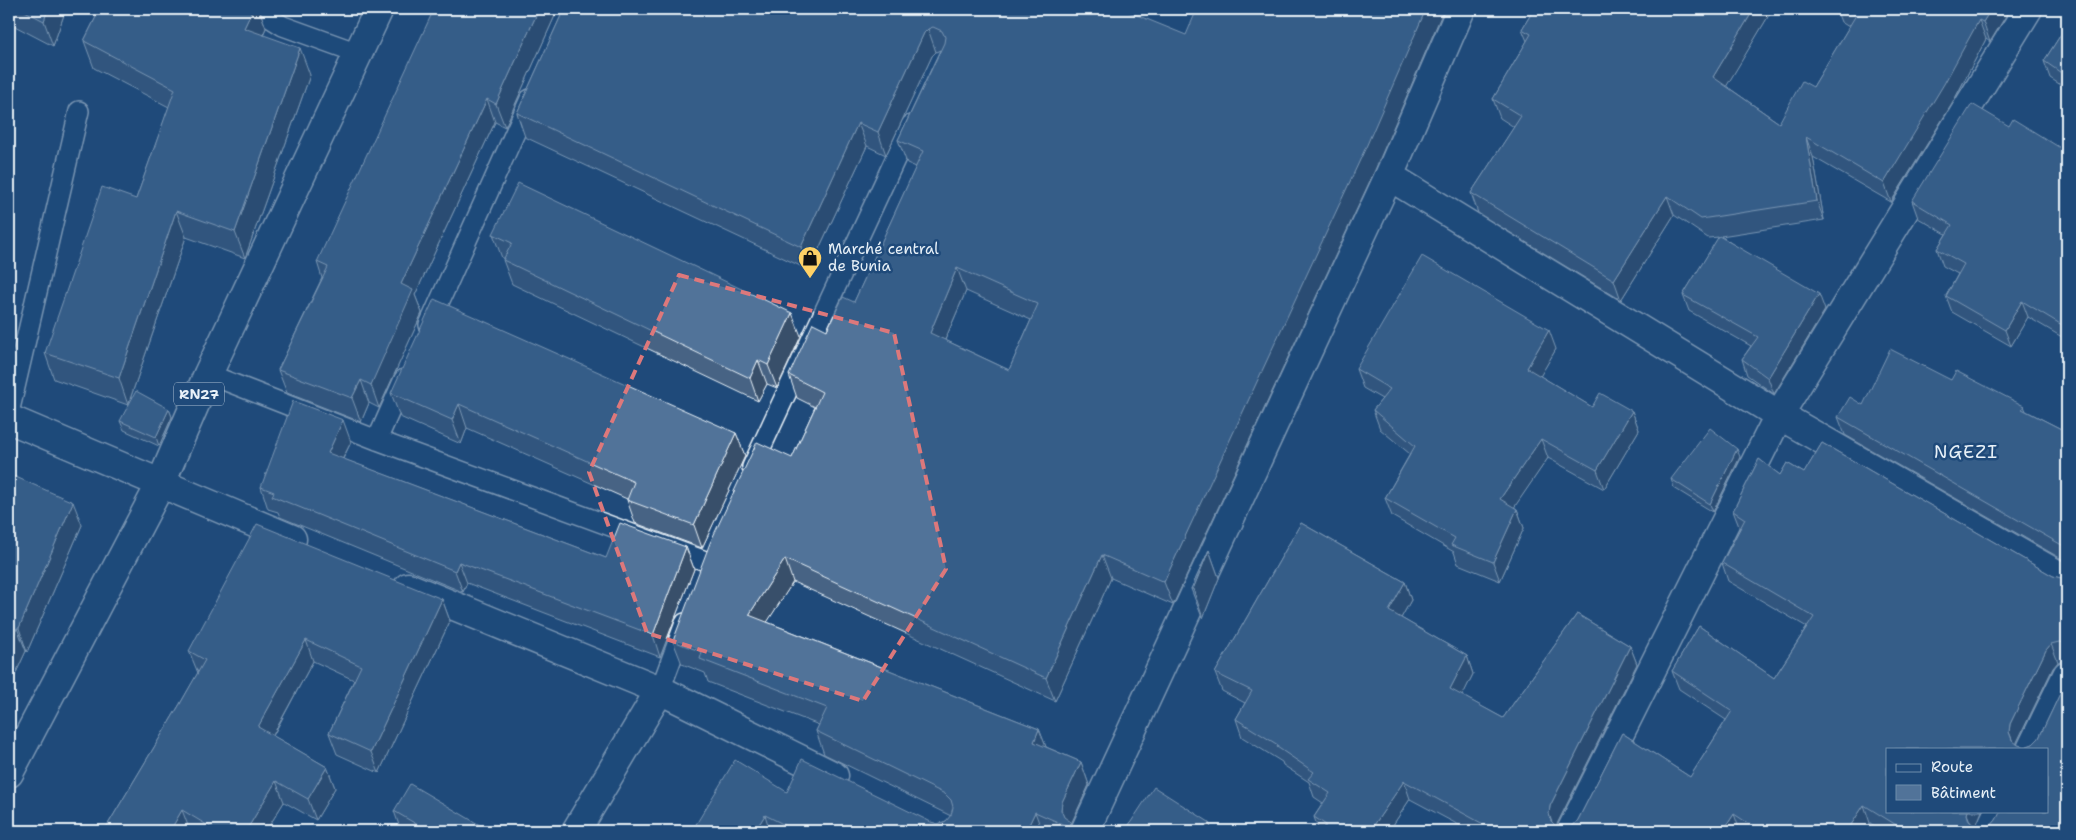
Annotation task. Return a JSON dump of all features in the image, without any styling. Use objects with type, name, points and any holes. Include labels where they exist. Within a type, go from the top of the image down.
[{"type":"street","name":"RN27","points":[[9,773],[160,485],[208,374],[378,9]]},
{"type":"street","points":[[1085,831],[1389,176],[1461,9]]},
{"type":"street","points":[[1571,831],[1779,415],[2028,9]]},
{"type":"street","points":[[1389,176],[1779,415],[2067,580]]},
{"type":"street","points":[[9,419],[160,485],[314,548]]},
{"type":"street","points":[[387,578],[660,690],[856,787]]},
{"type":"street","points":[[2031,748],[2067,675]]},
{"type":"street","points":[[576,831],[660,690]]},
{"type":"street","points":[[1989,831],[1998,812]]},
{"type":"lane","points":[[256,9],[283,26],[358,53]]},
{"type":"lane","points":[[421,341],[538,81]]},
{"type":"lane","points":[[745,481],[921,105]]},
{"type":"lane","points":[[9,413],[79,111]]},
{"type":"lane","points":[[377,440],[413,359]]},
{"type":"lane","points":[[208,374],[377,440],[708,562]]},
{"type":"lane","points":[[701,580],[716,544]]},
{"type":"lane","points":[[660,690],[691,608]]},
{"type":"highlighted area","points":[[679,275],[894,333],[946,569],[863,701],[647,633],[589,472]]},
{"type":"building","points":[[21,9],[48,9],[44,21]]},
{"type":"building","points":[[100,9],[253,9],[244,28],[300,48],[235,232],[176,211],[119,378],[45,353],[102,187],[136,199],[175,89],[84,41]]},
{"type":"building","points":[[434,9],[539,9],[496,104],[487,99],[401,284],[413,290],[371,385],[361,380],[352,398],[278,370],[328,267],[317,262]]},
{"type":"building","points":[[564,9],[1122,9],[1186,35],[1197,9],[1426,9],[1366,147],[1164,582],[1102,555],[1046,678],[785,559],[749,615],[1039,729],[1034,742],[1081,762],[1062,802],[1061,810],[1064,817],[1071,822],[1069,827],[1035,812],[1026,831],[797,831],[765,815],[755,831],[692,831],[735,760],[787,792],[802,759],[931,822],[938,824],[946,821],[951,815],[953,807],[951,800],[945,794],[816,731],[827,708],[700,659],[702,652],[673,641],[710,543],[757,442],[792,458],[822,392],[789,375],[813,323],[827,330],[843,297],[854,302],[923,151],[898,140],[944,43],[945,37],[942,31],[933,27],[924,33],[878,132],[858,123],[801,247],[517,113]],"holes":[[[957,268],[1038,304],[1009,370],[930,333]]]},
{"type":"building","points":[[1534,9],[1754,9],[1713,77],[1779,123],[1802,81],[1813,87],[1856,15],[1844,9],[1991,9],[1983,22],[1979,20],[1944,84],[1884,183],[1806,137],[1817,201],[1701,219],[1667,196],[1614,280],[1471,193],[1521,116],[1493,99],[1531,34],[1522,29]]},
{"type":"building","points":[[2067,25],[2067,77],[2044,61]]},
{"type":"building","points":[[1972,104],[2009,126],[2013,119],[2067,152],[2067,328],[2022,301],[2005,330],[1946,296],[1964,264],[1937,249],[1952,225],[1912,201]]},
{"type":"building","points":[[518,183],[792,313],[768,365],[758,360],[750,378],[503,260],[512,243],[493,234]]},
{"type":"building","points":[[1719,236],[1819,294],[1768,378],[1742,359],[1758,337],[1683,295]]},
{"type":"building","points":[[1422,256],[1549,330],[1527,368],[1592,407],[1600,393],[1632,411],[1597,470],[1541,439],[1500,499],[1517,509],[1493,562],[1451,545],[1455,538],[1385,498],[1415,446],[1373,410],[1390,389],[1356,369]]},
{"type":"building","points":[[434,299],[736,433],[694,525],[627,500],[634,482],[459,404],[452,420],[391,393]]},
{"type":"building","points":[[1890,349],[1951,380],[1956,371],[2024,406],[2022,409],[2067,432],[2067,548],[1838,417],[1850,397],[1863,405]]},
{"type":"building","points":[[136,391],[169,409],[156,437],[120,421]]},
{"type":"building","points":[[293,401],[343,420],[328,453],[606,558],[620,523],[686,547],[653,635],[459,562],[455,571],[272,496],[274,492],[261,487]]},
{"type":"building","points":[[1710,428],[1737,449],[1710,504],[1671,479]]},
{"type":"building","points":[[1822,443],[2053,576],[2061,578],[2067,576],[2067,643],[2051,644],[2046,650],[2010,724],[2009,732],[2012,740],[2018,745],[2025,747],[2033,744],[2039,738],[2067,679],[2067,831],[1906,831],[1864,805],[1847,831],[1760,831],[1734,814],[1723,831],[1496,831],[1404,781],[1370,831],[1322,831],[1326,825],[1314,817],[1330,793],[1308,779],[1314,772],[1277,747],[1278,745],[1236,719],[1252,691],[1215,673],[1301,523],[1405,582],[1389,611],[1467,656],[1450,689],[1503,718],[1577,614],[1630,646],[1550,806],[1549,814],[1551,821],[1557,827],[1565,829],[1573,826],[1578,820],[1622,733],[1690,777],[1732,711],[1672,671],[1699,626],[1774,678],[1814,617],[1722,563],[1745,519],[1733,511],[1759,459],[1780,475],[1787,463],[1804,473]]},
{"type":"building","points":[[9,474],[73,502],[19,628],[17,628],[9,646]]},
{"type":"building","points":[[257,524],[442,599],[371,752],[329,733],[361,666],[306,640],[258,727],[327,767],[308,799],[276,781],[246,831],[217,831],[182,810],[170,831],[104,831],[205,660],[189,651]]},
{"type":"building","points":[[1209,550],[1193,589],[1191,589]]},
{"type":"building","points":[[410,784],[490,831],[428,831],[394,811]]},
{"type":"building","points":[[1154,787],[1209,822],[1203,831],[1125,831]]},
{"type":"place","name":"Marché central de Bunia","points":[[810,279]]},
{"type":"district","name":"NGEZI","points":[[1966,452]]}]
